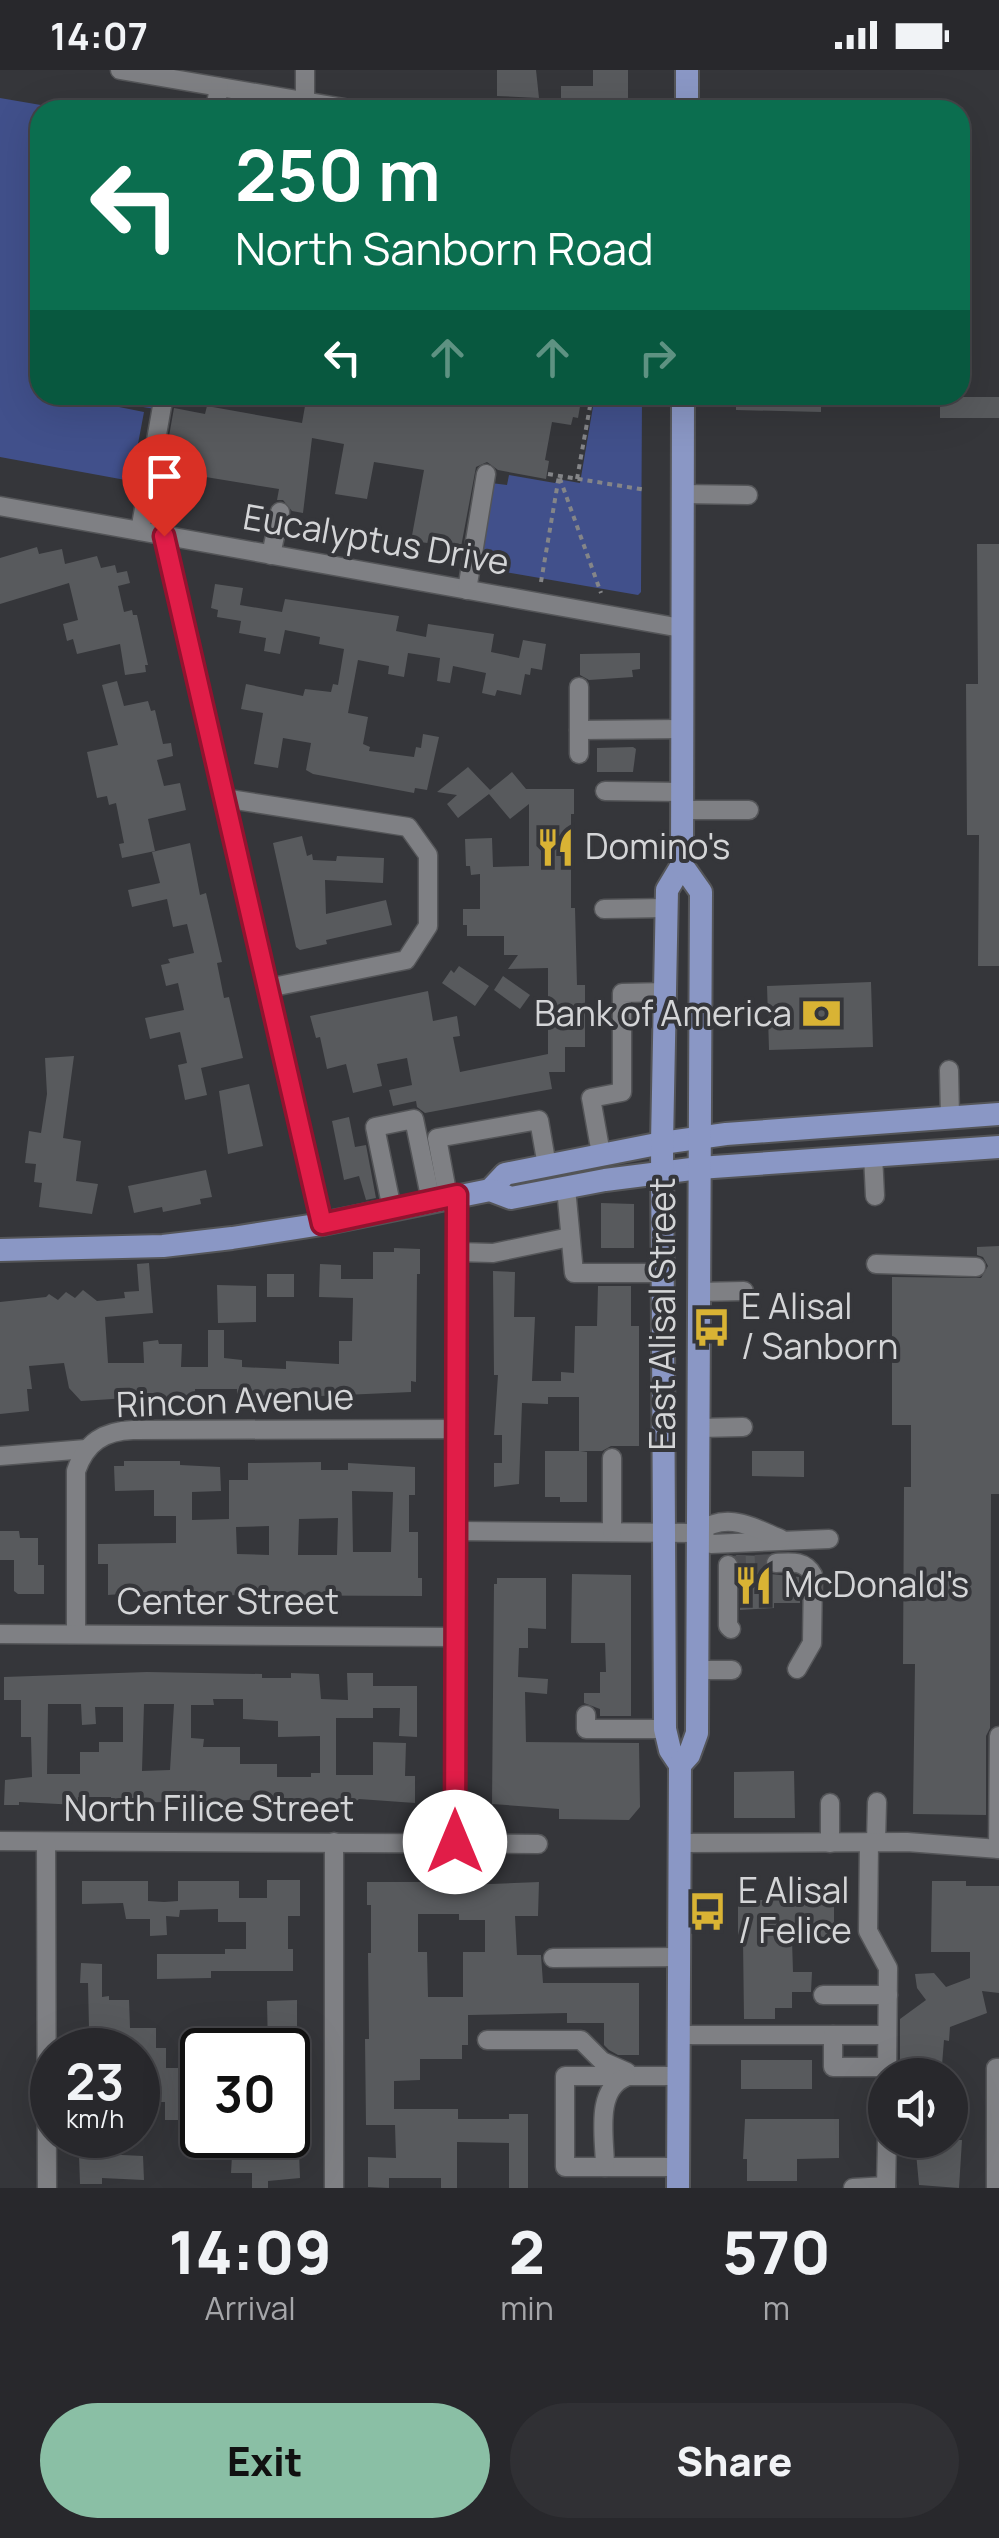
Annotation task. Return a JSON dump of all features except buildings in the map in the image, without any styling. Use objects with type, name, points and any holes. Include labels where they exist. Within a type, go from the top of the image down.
[{"type":"main road","points":[[686,100],[687,70]]},
{"type":"main road","name":"East Alisal Street","points":[[680,1765],[689,1755],[697,1733],[701,892],[682,866],[683,405]]},
{"type":"main road","name":"East Alisal Street","points":[[678,2178],[680,1765],[670,1750],[665,1729],[662,1143],[666,908],[668,886],[682,866]]},
{"type":"main road","points":[[490,1190],[505,1174],[699,1137],[999,1114]]},
{"type":"main road","points":[[0,1250],[163,1246],[322,1224],[490,1190],[512,1198],[699,1168],[999,1147]]},
{"type":"street","points":[[120,70],[299,100]]},
{"type":"street","points":[[305,70],[305,100]]},
{"type":"street","points":[[217,100],[219,87]]},
{"type":"street","points":[[140,531],[162,405]]},
{"type":"street","points":[[467,590],[486,474]]},
{"type":"street","points":[[683,494],[748,496]]},
{"type":"street","name":"Eucalyptus Drive","points":[[0,506],[681,628]]},
{"type":"street","points":[[272,555],[280,512]]},
{"type":"street","points":[[164,536],[322,1224]]},
{"type":"street","points":[[579,688],[579,754]]},
{"type":"street","points":[[579,730],[682,729]]},
{"type":"street","points":[[605,791],[749,810]]},
{"type":"street","points":[[223,798],[408,827],[428,855],[428,926],[406,960],[268,988]]},
{"type":"street","points":[[604,909],[666,908]]},
{"type":"street","points":[[601,1154],[592,1098],[622,1092],[622,993],[666,992]]},
{"type":"street","points":[[949,1070],[950,1117]]},
{"type":"street","points":[[392,1209],[375,1127],[414,1118],[445,1198]]},
{"type":"street","points":[[455,1842],[457,1252],[437,1138],[539,1120],[547,1166]]},
{"type":"street","points":[[873,1155],[875,1196]]},
{"type":"street","points":[[566,1188],[574,1273],[663,1273]]},
{"type":"street","points":[[457,1252],[493,1253],[570,1237]]},
{"type":"street","points":[[876,1264],[976,1267]]},
{"type":"street","points":[[698,1292],[744,1291]]},
{"type":"street","points":[[698,1428],[743,1427]]},
{"type":"street","name":"Rincon Avenue","points":[[76,1634],[76,1471],[86,1449],[103,1434],[114,1430],[457,1429]]},
{"type":"street","points":[[0,1456],[86,1449]]},
{"type":"street","points":[[612,1458],[612,1532]]},
{"type":"street","points":[[455,1531],[696,1532],[711,1544],[830,1539]]},
{"type":"street","points":[[776,1563],[802,1563],[813,1575],[812,1643],[798,1669]]},
{"type":"street","points":[[728,1565],[731,1630]]},
{"type":"street","name":"Center Street","points":[[0,1634],[455,1636]]},
{"type":"street","points":[[698,1670],[732,1670]]},
{"type":"street","points":[[586,1715],[586,1729],[665,1729]]},
{"type":"street","points":[[679,1844],[873,1842],[999,1849],[999,1736]]},
{"type":"street","points":[[830,1802],[830,1842]]},
{"type":"street","points":[[877,1802],[868,1931],[888,1968],[887,2058]]},
{"type":"street","name":"North Filice Street","points":[[0,1841],[538,1844]]},
{"type":"street","points":[[46,1842],[47,2188]]},
{"type":"street","points":[[334,1842],[334,2188]]},
{"type":"street","points":[[553,1958],[679,1957]]},
{"type":"street","points":[[823,1995],[888,1995]]},
{"type":"street","points":[[678,2034],[888,2035]]},
{"type":"street","points":[[833,2035],[833,2067],[868,2070]]},
{"type":"street","points":[[486,2040],[580,2040],[602,2062],[636,2076]]},
{"type":"street","points":[[996,2188],[999,2068]]},
{"type":"street","points":[[678,2076],[565,2076],[565,2167],[678,2178]]},
{"type":"street","points":[[605,2168],[607,2096],[618,2081],[636,2076]]},
{"type":"street","points":[[853,2188],[886,2187],[887,2158]]},
{"type":"path","points":[[577,479],[590,405]]},
{"type":"path","points":[[548,474],[646,490]]},
{"type":"path","points":[[541,582],[559,476]]},
{"type":"path","points":[[559,476],[602,594]]},
{"type":"shaded area","points":[[0,98],[30,103],[30,405],[109,405],[144,412],[131,481],[0,457]]},
{"type":"shaded area","points":[[593,405],[642,405],[638,595],[494,570],[491,559],[479,555],[491,483],[507,485],[509,475],[580,483]]},
{"type":"tunnel","points":[[728,1565],[776,1563]]},
{"type":"place","name":"Domino's","points":[[555,847]]},
{"type":"place","name":"Bank of America","points":[[822,1014]]},
{"type":"place","name":"E Alisal / Sanborn","points":[[711,1327]]},
{"type":"place","name":"McDonald's","points":[[754,1585]]},
{"type":"place","name":"E Alisal / Felice","points":[[708,1911]]},
{"type":"route","points":[[164,536],[322,1224],[457,1195],[455,1842]]}]
